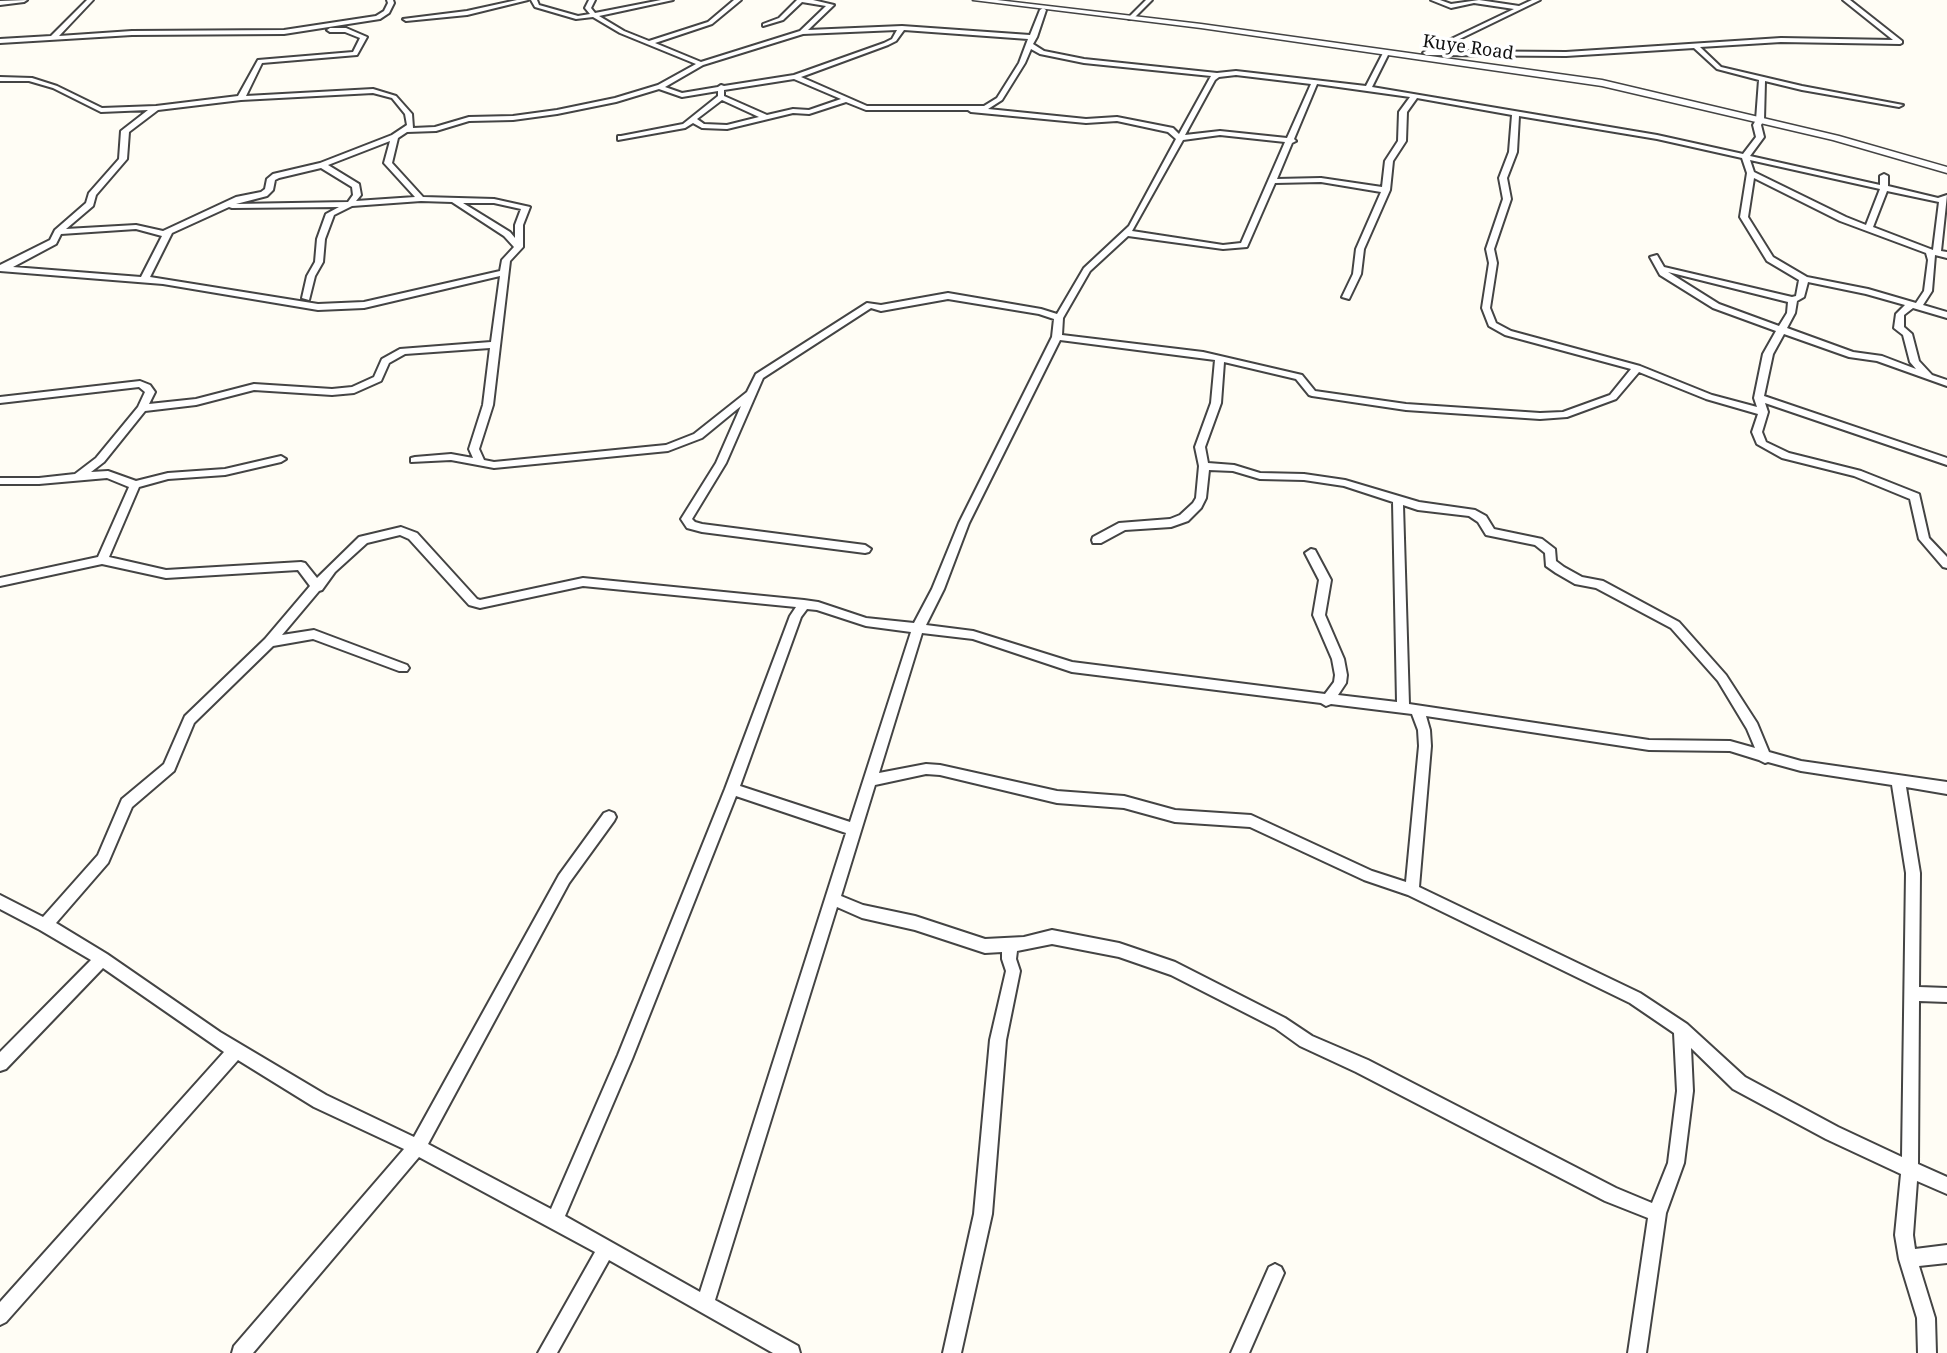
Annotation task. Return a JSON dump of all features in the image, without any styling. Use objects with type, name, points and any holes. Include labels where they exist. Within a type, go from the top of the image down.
[{"type":"street","points":[[0,3],[24,0]]},
{"type":"street","points":[[53,38],[90,0]]},
{"type":"street","points":[[0,41],[132,33],[269,33],[377,18],[391,6],[390,0]]},
{"type":"street","points":[[406,19],[467,13],[525,0]]},
{"type":"street","points":[[534,0],[537,6],[578,18],[652,1],[670,0]]},
{"type":"street","points":[[592,0],[588,8],[594,15],[622,32],[701,64]]},
{"type":"street","points":[[651,42],[710,23],[738,0]]},
{"type":"street","points":[[765,25],[781,19],[801,0],[831,5],[802,32]]},
{"type":"street","name":"Kuye Road","points":[[977,0],[1386,53],[1423,55],[1602,83],[1836,138],[1947,170]]},
{"type":"street","points":[[1131,19],[1149,0]]},
{"type":"street","points":[[1434,0],[1451,6],[1474,1],[1520,8]]},
{"type":"street","points":[[1423,55],[1537,0]]},
{"type":"street","points":[[1423,55],[1566,54],[1697,48],[1781,40],[1900,42],[1846,0]]},
{"type":"street","points":[[971,110],[985,108],[1000,99],[1034,37],[1043,10]]},
{"type":"street","points":[[241,98],[260,61],[355,54],[364,37],[346,30],[312,28]]},
{"type":"street","points":[[659,87],[682,95],[795,77],[886,44],[894,40],[902,28]]},
{"type":"street","points":[[406,130],[436,129],[469,119],[513,118],[557,112],[659,87],[701,64],[802,32],[902,28],[1034,37]]},
{"type":"street","points":[[1029,44],[1042,53],[1084,61],[1217,75],[1236,73],[1368,88],[1617,130],[1884,189],[1945,199],[1928,291],[1915,305],[1899,314],[1899,328],[1907,334],[1915,362],[1929,377]]},
{"type":"street","points":[[1697,48],[1719,68],[1762,80],[1899,105]]},
{"type":"street","points":[[1368,88],[1386,53]]},
{"type":"street","points":[[705,1305],[917,630],[938,589],[964,523],[1057,337],[1059,318],[1087,270],[1132,227],[1201,98],[1217,75]]},
{"type":"street","points":[[795,77],[843,101],[866,108],[971,110],[1086,121],[1117,119],[1170,130],[1180,138],[1220,133],[1292,141]]},
{"type":"street","points":[[0,79],[30,79],[55,87],[101,110],[241,98],[384,93],[394,97],[408,114],[411,126],[394,137],[322,165],[271,178],[269,190],[264,194],[239,199],[169,232],[158,234],[136,228],[58,232]]},
{"type":"street","points":[[1745,157],[1760,136],[1757,125],[1760,120],[1762,80]]},
{"type":"street","points":[[1126,233],[1223,247],[1244,245],[1292,141],[1315,82]]},
{"type":"street","points":[[621,138],[676,129],[695,121],[721,97],[721,87]]},
{"type":"street","points":[[721,97],[765,117]]},
{"type":"street","points":[[1346,297],[1357,274],[1360,249],[1386,190],[1389,161],[1402,141],[1403,112],[1414,97]]},
{"type":"street","points":[[695,121],[702,126],[727,127],[793,111],[810,113],[843,101]]},
{"type":"street","points":[[2,268],[53,242],[58,232],[90,204],[92,195],[123,159],[125,131],[156,107]]},
{"type":"street","points":[[1516,113],[1514,152],[1503,178],[1507,199],[1490,249],[1493,264],[1486,308],[1492,324],[1508,333],[1637,368],[1709,397],[1763,412]]},
{"type":"street","points":[[394,137],[388,163],[421,199]]},
{"type":"street","points":[[1745,157],[1751,173],[1744,217],[1770,259],[1804,279],[1947,315]]},
{"type":"street","points":[[306,298],[310,276],[319,262],[321,239],[330,214],[350,204],[357,195],[355,186],[322,165]]},
{"type":"street","points":[[1751,173],[1868,229],[1947,256]]},
{"type":"street","points":[[1868,229],[1884,189],[1884,176]]},
{"type":"street","points":[[1274,181],[1321,180],[1386,190]]},
{"type":"street","points":[[225,206],[350,204],[421,199],[494,201],[526,207],[519,225],[519,247],[506,260],[488,405],[474,449],[480,463]]},
{"type":"street","points":[[455,201],[508,234],[519,247]]},
{"type":"street","points":[[144,280],[169,232]]},
{"type":"street","points":[[1654,257],[1663,273],[1716,306],[1853,355],[1879,358],[1947,383]]},
{"type":"street","points":[[2,268],[144,280],[294,301],[318,307],[364,305],[505,272]]},
{"type":"street","points":[[1661,268],[1793,300],[1800,297],[1804,279]]},
{"type":"street","points":[[294,301],[312,296],[317,299],[318,307]]},
{"type":"street","points":[[865,549],[691,525],[686,519],[720,463],[751,394],[766,368],[870,305],[881,308],[948,296],[1041,312],[1059,318]]},
{"type":"street","points":[[1793,300],[1791,313],[1768,354],[1759,398],[1763,412],[1757,432],[1762,444],[1786,456],[1857,474],[1915,497],[1924,539],[1947,564]]},
{"type":"street","points":[[1057,337],[1220,360],[1299,377],[1312,393],[1406,407],[1540,416],[1564,415],[1613,397],[1637,368]]},
{"type":"street","points":[[142,408],[196,402],[254,387],[332,392],[354,390],[378,379],[386,361],[403,351],[494,345]]},
{"type":"street","points":[[1097,540],[1124,526],[1161,525],[1184,518],[1201,498],[1204,466],[1200,447],[1216,402],[1220,360]]},
{"type":"street","points":[[0,400],[140,384],[150,391],[142,408],[100,460],[78,477]]},
{"type":"street","points":[[415,460],[450,457],[494,465],[668,448],[698,436],[751,394]]},
{"type":"street","points":[[1759,398],[1947,462]]},
{"type":"street","points":[[0,481],[108,474],[135,485],[168,476],[225,472],[281,459]]},
{"type":"street","points":[[100,460],[108,474]]},
{"type":"street","points":[[1204,466],[1234,468],[1261,476],[1304,477],[1345,483],[1443,511],[1471,513],[1482,519],[1490,532],[1538,542],[1550,552],[1549,563],[1560,570],[1579,581],[1599,584],[1675,625],[1722,678],[1753,727],[1765,758]]},
{"type":"street","points":[[102,560],[135,485]]},
{"type":"street","points":[[1398,500],[1410,709],[1424,730],[1425,746],[1412,890]]},
{"type":"street","points":[[45,925],[103,859],[127,803],[169,767],[189,720],[269,642],[331,569],[363,540],[401,531],[413,536],[474,601],[480,604],[583,582],[804,604],[866,622],[973,635],[1072,667],[1326,701],[1410,709],[1649,745],[1730,746],[1765,758],[1947,788]]},
{"type":"street","points":[[1311,553],[1325,580],[1319,615],[1338,659],[1341,675],[1340,683],[1326,701]]},
{"type":"street","points":[[0,582],[102,560],[166,574],[301,566],[318,587]]},
{"type":"street","points":[[307,573],[331,569]]},
{"type":"street","points":[[555,1220],[624,1059],[732,789],[796,616],[804,604]]},
{"type":"street","points":[[269,642],[314,634],[403,668]]},
{"type":"street","points":[[870,780],[926,769],[940,770],[1057,797],[1124,802],[1175,816],[1251,821],[1369,876],[1412,890],[1635,998],[1682,1029],[1739,1083],[1947,1186]]},
{"type":"street","points":[[1898,782],[1913,873],[1910,1170],[1904,1235],[1908,1259],[1926,1318],[1927,1353]]},
{"type":"street","points":[[732,789],[855,830]]},
{"type":"street","points":[[241,1353],[417,1147],[564,879],[609,817]]},
{"type":"street","points":[[833,899],[862,911],[915,923],[985,946],[1010,945],[1052,937],[1119,950],[1175,969],[1280,1023],[1315,1046],[1362,1066],[1611,1195],[1657,1213]]},
{"type":"street","points":[[0,902],[102,959],[236,1050],[320,1101],[417,1147],[555,1220],[791,1353]]},
{"type":"street","points":[[952,1353],[984,1214],[998,1040],[1013,971],[1009,959],[1010,945]]},
{"type":"street","points":[[0,1063],[102,959]]},
{"type":"street","points":[[1913,994],[1947,995]]},
{"type":"street","points":[[1637,1353],[1657,1213],[1676,1163],[1685,1091],[1682,1029]]},
{"type":"street","points":[[0,1316],[236,1050]]},
{"type":"street","points":[[547,1353],[606,1249]]},
{"type":"street","points":[[1908,1259],[1947,1254]]},
{"type":"street","points":[[1240,1353],[1275,1273]]}]
